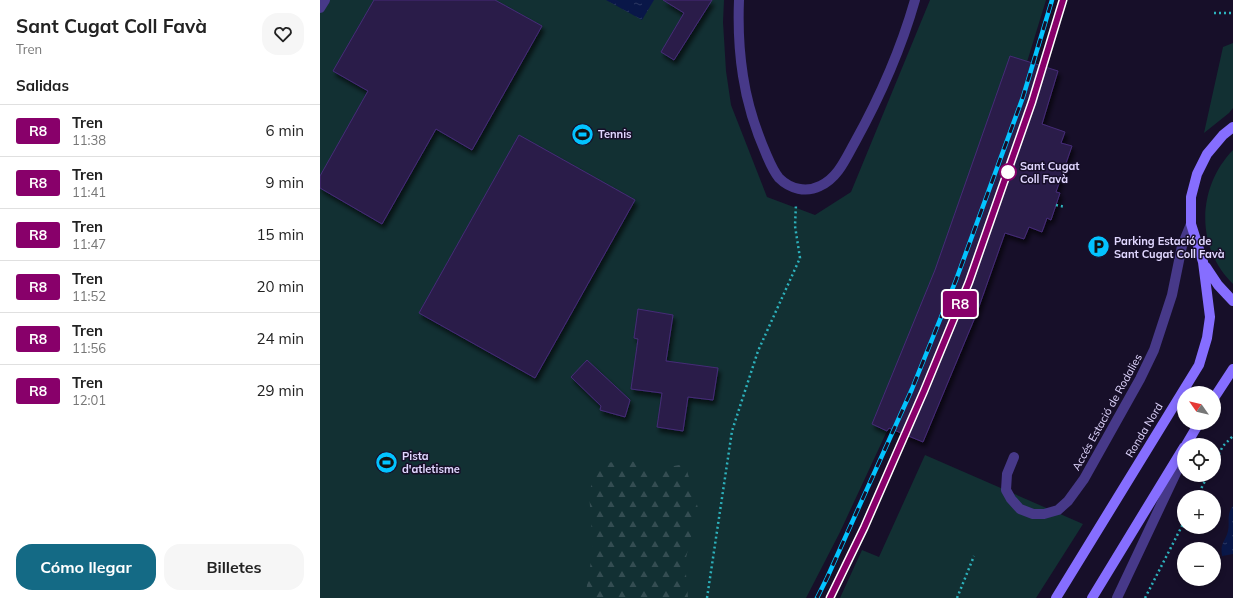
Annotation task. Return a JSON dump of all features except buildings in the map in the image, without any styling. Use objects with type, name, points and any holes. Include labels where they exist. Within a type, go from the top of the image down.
[{"type":"main road","name":"Ronda Nord","points":[[1056,598],[1199,364],[1210,317],[1203,262],[1191,224],[1191,197],[1197,174],[1208,154],[1223,136],[1233,127]]},
{"type":"main road","name":"Ronda Nord","points":[[1203,262],[1218,285],[1233,301]]},
{"type":"main road","points":[[1221,387],[1233,369]]},
{"type":"main road","points":[[1092,598],[1177,459]]},
{"type":"street","points":[[320,8],[325,0]]},
{"type":"street","points":[[739,0],[739,44],[743,76],[758,136],[778,177],[787,185],[797,189],[809,190],[821,186],[832,178],[842,165],[881,92],[907,28],[915,0]]},
{"type":"street","name":"Accés Estació de Rodalies","points":[[1014,457],[1007,474],[1006,490],[1011,499],[1020,509],[1033,514],[1044,514],[1058,510],[1068,501],[1088,472],[1140,379],[1154,350],[1172,295],[1182,246],[1191,224]]},
{"type":"street","points":[[1117,598],[1177,471]]},
{"type":"path","points":[[1214,13],[1233,13]]},
{"type":"path","points":[[707,598],[732,431],[758,351],[800,258],[795,226],[797,189]]},
{"type":"path","points":[[1056,205],[1065,207]]},
{"type":"path","points":[[1221,450],[1233,436]]},
{"type":"path","points":[[1145,598],[1178,534]]},
{"type":"path","points":[[957,598],[974,556]]},
{"type":"green space","points":[[320,0],[724,0],[723,22],[726,71],[731,105],[767,197],[815,215],[851,192],[930,0],[1046,0],[1027,62],[954,266],[887,431],[840,532],[806,598],[320,598]]},
{"type":"green space","points":[[1233,43],[1233,108],[1204,133],[1223,47]]},
{"type":"green space","points":[[1233,150],[1233,284],[1221,269],[1212,253],[1207,235],[1205,217],[1207,199],[1212,181],[1221,165]]},
{"type":"green space","points":[[925,455],[1083,524],[1036,598],[840,598],[862,550],[879,557]]},
{"type":"green space","points":[[628,460],[657,469],[685,464],[698,508],[685,562],[688,598],[585,598],[593,549],[589,492],[599,464]]},
{"type":"water","points":[[606,0],[654,0],[642,20]]},
{"type":"water","points":[[1233,506],[1233,554],[1222,556],[1222,545],[1229,528],[1229,515]]},
{"type":"railway","points":[[817,598],[912,389],[956,280],[1023,97],[1052,0]]},
{"type":"railway","points":[[830,598],[858,541],[924,391],[969,282],[1032,102],[1063,0]]},
{"type":"train","name":"R8","points":[[830,598],[864,528],[924,391],[969,282],[1032,102],[1063,0]]},
{"type":"place","name":"Tennis","points":[[583,134]]},
{"type":"place","name":"Sant Cugat Coll Favà","points":[[1008,172]]},
{"type":"place","name":"Parking Estació de Sant Cugat Coll Favà","points":[[1099,247]]},
{"type":"place","name":"Pista d'atletisme","points":[[387,462]]}]
